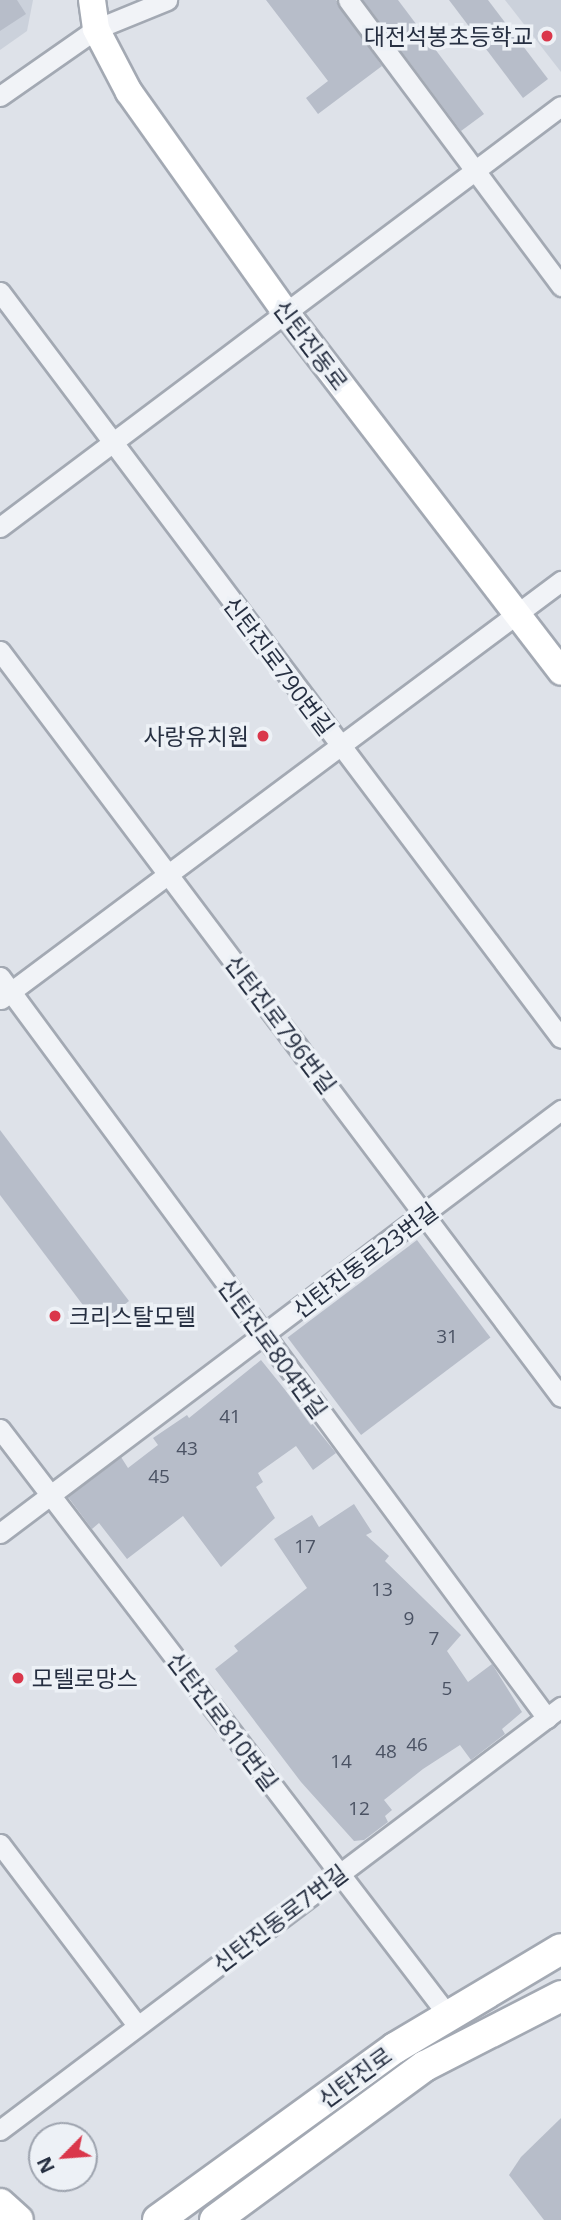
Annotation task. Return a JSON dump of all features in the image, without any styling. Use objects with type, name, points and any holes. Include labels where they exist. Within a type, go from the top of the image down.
[{"type":"main road","name":"신탄진동로","points":[[92,0],[96,29],[129,92],[286,313],[561,672]]},
{"type":"main road","name":"신탄진로","points":[[158,2220],[447,2014],[561,1949]]},
{"type":"main road","name":"신탄진로","points":[[215,2220],[425,2066],[561,1996]]},
{"type":"main road","points":[[0,2204],[18,2220]]},
{"type":"street","points":[[0,96],[96,29],[167,0]]},
{"type":"street","points":[[348,0],[561,286]]},
{"type":"street","points":[[0,527],[561,106]]},
{"type":"street","name":"신탄진로790번길","points":[[0,292],[110,444],[561,1038]]},
{"type":"street","points":[[4,989],[168,874],[338,744],[561,581]]},
{"type":"street","name":"신탄진로796번길","points":[[0,651],[561,1397]]},
{"type":"street","name":"신탄진로804번길","points":[[4,989],[264,1335],[554,1713]]},
{"type":"street","name":"신탄진동로23번길","points":[[0,1534],[561,1110]]},
{"type":"street","name":"신탄진로810번길","points":[[0,1429],[447,2014]]},
{"type":"street","name":"신탄진동로7번길","points":[[0,2130],[554,1713]]},
{"type":"street","points":[[0,1844],[137,2025]]},
{"type":"shaded area","points":[[0,0],[33,0],[27,31],[0,50]]},
{"type":"shaded area","name":"대전석봉초등학교","points":[[505,0],[561,0],[561,72]]},
{"type":"building","points":[[0,0],[17,0],[26,14],[0,31]]},
{"type":"building","points":[[266,0],[336,0],[382,66],[318,114],[306,98],[328,81]]},
{"type":"building","points":[[363,0],[398,0],[484,114],[461,131]]},
{"type":"building","points":[[449,0],[488,0],[548,79],[523,98]]},
{"type":"building","points":[[0,1130],[129,1301],[98,1325],[0,1195]]},
{"type":"building","points":[[417,1240],[490,1337],[361,1435],[288,1337]]},
{"type":"building","points":[[261,1360],[336,1453],[313,1470],[296,1446],[258,1473],[263,1482],[256,1487],[275,1518],[221,1567],[183,1516],[127,1559],[99,1523],[92,1529],[68,1497],[121,1457],[128,1468],[158,1445],[153,1438],[187,1415],[189,1418]]},
{"type":"building","points":[[354,1504],[372,1532],[366,1535],[389,1556],[385,1561],[461,1635],[447,1651],[468,1682],[492,1664],[522,1712],[502,1729],[505,1734],[471,1760],[460,1745],[423,1769],[384,1800],[392,1810],[385,1816],[388,1822],[364,1840],[354,1841],[301,1782],[215,1669],[238,1651],[234,1646],[307,1588],[274,1539],[312,1515],[319,1527]]},
{"type":"building","points":[[561,2118],[561,2220],[544,2220],[509,2175],[521,2157]]},
{"type":"place","name":"대전석봉초등학교","points":[[547,36]]},
{"type":"place","name":"사랑유치원","points":[[263,736]]},
{"type":"place","name":"크리스탈모텔","points":[[55,1316]]},
{"type":"place","name":"모텔로망스","points":[[18,1678]]}]
